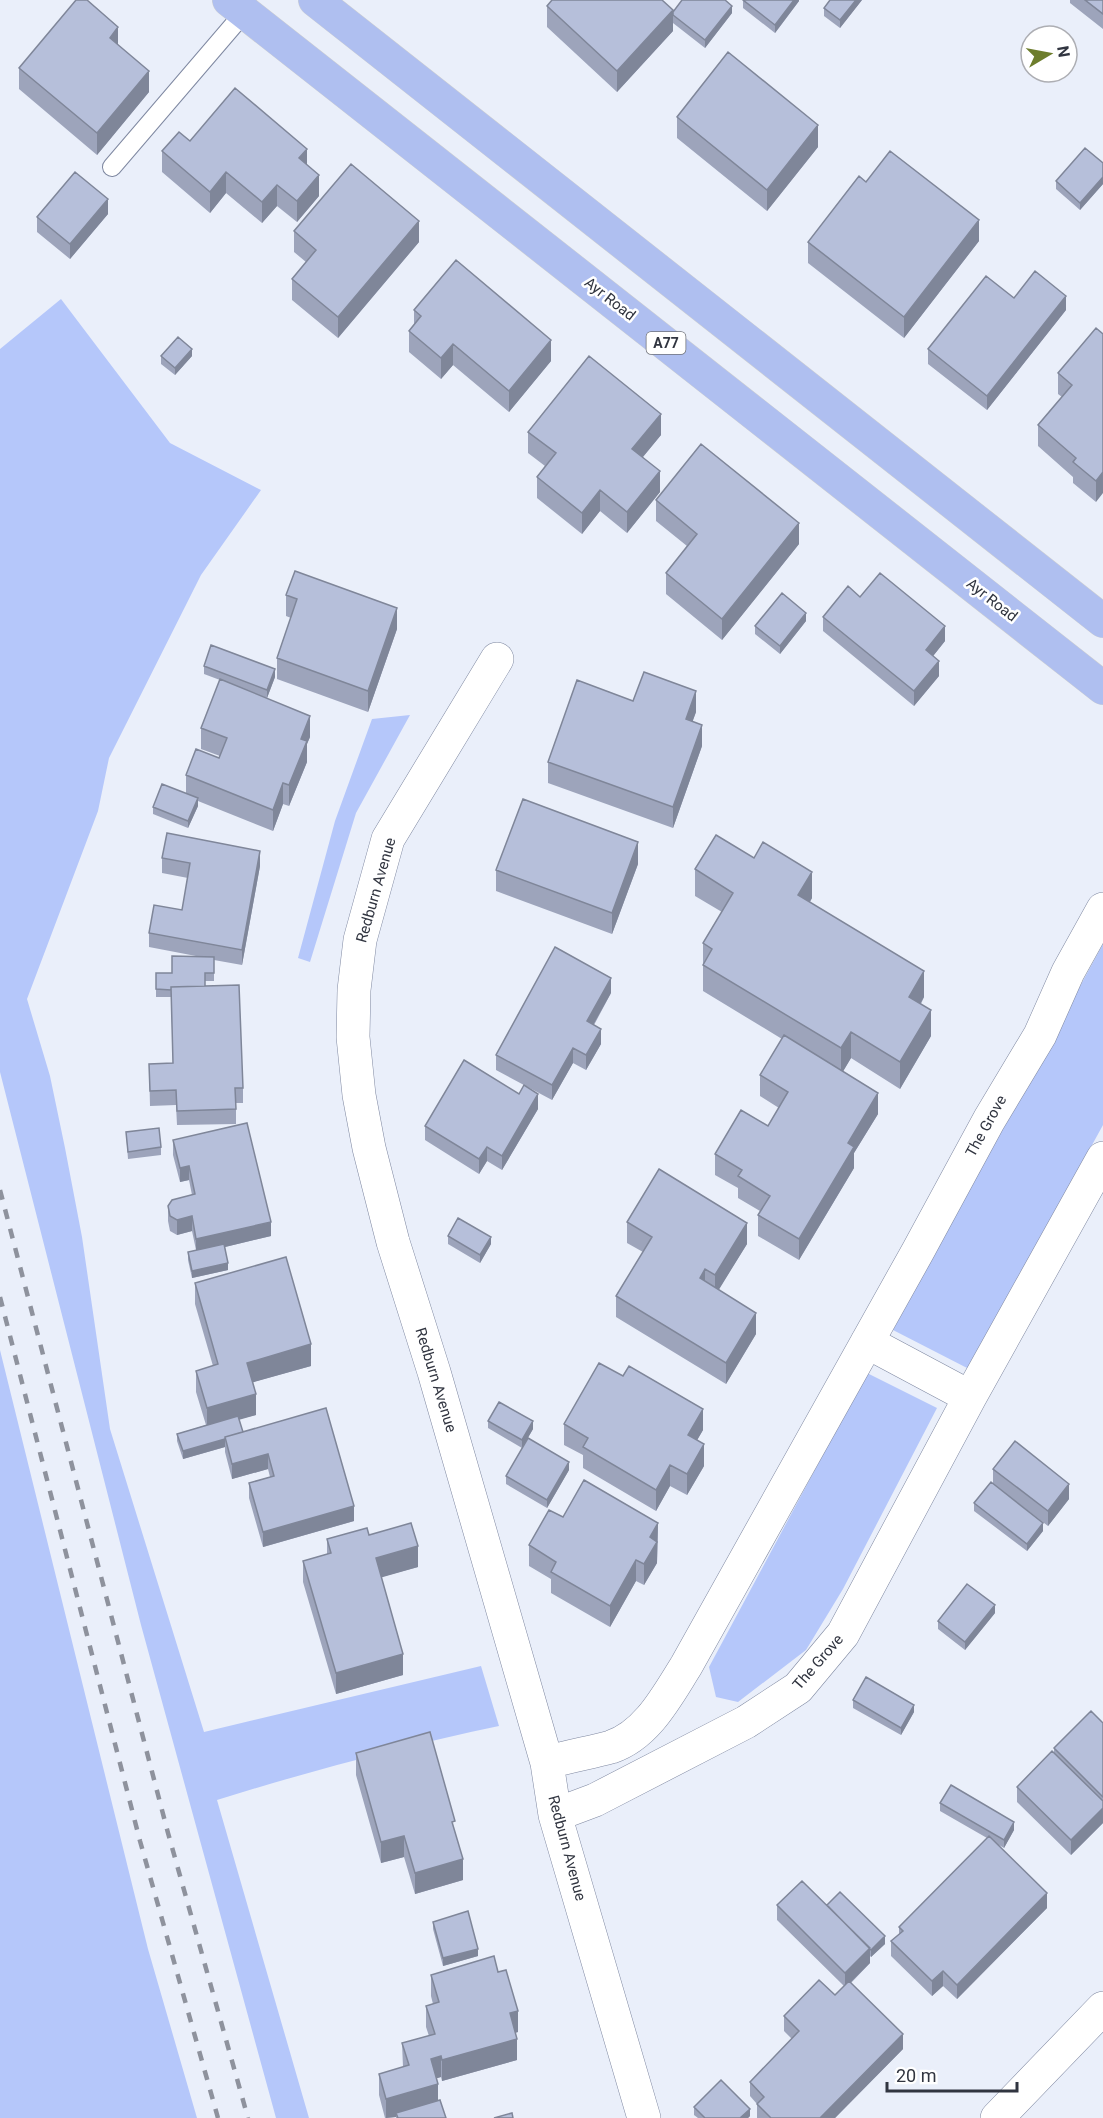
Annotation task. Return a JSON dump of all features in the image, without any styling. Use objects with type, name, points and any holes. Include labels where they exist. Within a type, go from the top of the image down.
[{"type":"main road","points":[[315,0],[1103,621]]},
{"type":"main road","name":"Ayr Road","points":[[243,4],[1103,688]]},
{"type":"main road","points":[[803,450],[833,407]]},
{"type":"street","name":"Redburn Avenue","points":[[497,659],[388,839],[360,940],[354,990],[353,1037],[359,1095],[369,1148],[393,1242],[434,1372],[547,1763],[555,1815],[644,2118]]},
{"type":"street","name":"The Grove","points":[[547,1763],[612,1746],[638,1731],[661,1706],[867,1342],[989,1120],[1040,1035],[1068,972],[1103,909]]},
{"type":"street","name":"The Grove","points":[[555,1815],[596,1800],[707,1740],[746,1722],[798,1688],[843,1634],[970,1397],[1103,1158]]},
{"type":"street","points":[[867,1342],[970,1397]]},
{"type":"street","points":[[997,2118],[1103,2008]]},
{"type":"lane","points":[[112,167],[243,4]]},
{"type":"shaded area","points":[[61,299],[170,443],[261,490],[201,575],[109,758],[98,811],[27,999],[50,1076],[65,1148],[82,1237],[110,1429],[204,1732],[481,1666],[499,1726],[357,1760],[217,1800],[309,2118],[276,2118],[141,1625],[0,1072],[0,349]]},
{"type":"shaded area","points":[[410,715],[356,813],[310,962],[298,958],[335,821],[372,719]]},
{"type":"shaded area","points":[[1103,944],[1103,1125],[969,1369],[893,1330]]},
{"type":"shaded area","points":[[0,1350],[148,1949],[197,2118],[0,2118]]},
{"type":"shaded area","points":[[867,1373],[937,1408],[843,1589],[806,1650],[738,1702],[716,1697],[709,1667]]},
{"type":"building","points":[[76,0],[87,0],[118,27],[110,38],[149,71],[97,133],[19,68]]},
{"type":"building","points":[[552,0],[662,0],[673,10],[617,71],[547,6]]},
{"type":"building","points":[[682,0],[725,0],[732,6],[705,40],[673,15]]},
{"type":"building","points":[[743,0],[794,0],[775,25]]},
{"type":"building","points":[[830,0],[856,0],[840,20],[824,8]]},
{"type":"building","points":[[1085,0],[1103,0],[1103,14]]},
{"type":"building","points":[[728,52],[818,125],[767,190],[677,117]]},
{"type":"building","points":[[235,88],[307,149],[299,158],[319,175],[297,201],[277,185],[262,202],[226,172],[210,192],[162,151],[179,132],[190,141]]},
{"type":"building","points":[[1085,148],[1103,163],[1103,177],[1080,203],[1056,181]]},
{"type":"building","points":[[890,151],[979,220],[904,317],[808,242],[859,176],[866,182]]},
{"type":"building","points":[[351,164],[419,221],[338,317],[292,279],[316,250],[294,231]]},
{"type":"building","points":[[75,172],[108,199],[70,244],[37,217]]},
{"type":"building","points":[[456,260],[551,340],[509,391],[453,344],[441,358],[409,331],[421,316],[414,310]]},
{"type":"building","points":[[1035,271],[1066,296],[987,396],[928,349],[986,276],[1014,298]]},
{"type":"building","points":[[1096,328],[1103,334],[1103,472],[1096,481],[1073,462],[1076,458],[1038,425],[1072,385],[1058,373]]},
{"type":"building","points":[[178,337],[192,349],[175,368],[161,356]]},
{"type":"building","points":[[589,356],[661,414],[632,449],[660,471],[627,512],[600,490],[582,513],[537,477],[556,453],[528,432]]},
{"type":"building","points":[[701,444],[799,523],[722,619],[666,573],[697,534],[656,500]]},
{"type":"building","points":[[295,571],[397,608],[368,691],[277,658],[297,599],[286,595]]},
{"type":"building","points":[[880,573],[945,626],[926,650],[939,661],[914,691],[823,617],[848,586],[860,597]]},
{"type":"building","points":[[782,593],[806,613],[780,646],[755,626]]},
{"type":"building","points":[[211,645],[275,669],[267,690],[204,666]]},
{"type":"building","points":[[644,672],[696,691],[686,719],[702,725],[673,807],[548,762],[577,680],[633,701]]},
{"type":"building","points":[[220,679],[310,716],[301,739],[307,741],[289,785],[283,783],[273,810],[186,775],[196,749],[219,758],[227,738],[201,728]]},
{"type":"building","points":[[162,784],[198,798],[188,821],[153,807]]},
{"type":"building","points":[[523,799],[638,842],[612,913],[496,870]]},
{"type":"building","points":[[167,833],[260,851],[242,950],[149,933],[154,905],[182,910],[190,863],[162,858]]},
{"type":"building","points":[[716,835],[754,858],[763,842],[812,872],[798,895],[924,971],[909,997],[931,1010],[900,1062],[851,1032],[841,1048],[703,965],[712,949],[703,943],[733,893],[695,869]]},
{"type":"building","points":[[555,947],[611,978],[587,1021],[601,1029],[586,1055],[573,1048],[552,1085],[496,1055]]},
{"type":"building","points":[[172,956],[214,957],[214,973],[205,973],[205,986],[171,987],[171,990],[156,989],[156,973],[172,973]]},
{"type":"building","points":[[239,985],[243,1088],[235,1088],[236,1109],[177,1111],[176,1090],[150,1091],[149,1064],[173,1063],[171,987]]},
{"type":"building","points":[[784,1035],[878,1093],[848,1143],[854,1147],[799,1239],[758,1215],[770,1196],[738,1176],[742,1170],[715,1154],[741,1110],[768,1126],[788,1092],[760,1075]]},
{"type":"building","points":[[464,1060],[519,1094],[524,1085],[538,1094],[502,1156],[487,1147],[479,1159],[425,1126]]},
{"type":"building","points":[[247,1123],[271,1222],[196,1239],[192,1216],[177,1220],[170,1216],[168,1206],[172,1200],[195,1194],[189,1166],[180,1168],[173,1140]]},
{"type":"building","points":[[159,1128],[161,1147],[128,1152],[126,1132]]},
{"type":"building","points":[[659,1169],[747,1223],[715,1275],[705,1269],[700,1278],[756,1313],[726,1363],[616,1296],[652,1237],[627,1222]]},
{"type":"building","points":[[458,1218],[491,1237],[480,1255],[448,1236]]},
{"type":"building","points":[[224,1244],[228,1263],[192,1271],[188,1252]]},
{"type":"building","points":[[286,1257],[311,1344],[247,1363],[256,1394],[207,1408],[196,1371],[218,1364],[195,1283]]},
{"type":"building","points":[[599,1363],[623,1376],[629,1366],[703,1409],[688,1435],[704,1444],[687,1474],[670,1465],[656,1490],[583,1447],[588,1438],[564,1424]]},
{"type":"building","points":[[499,1402],[533,1421],[522,1440],[488,1421]]},
{"type":"building","points":[[326,1408],[354,1506],[263,1532],[249,1483],[274,1476],[268,1454],[232,1464],[225,1437]]},
{"type":"building","points":[[238,1416],[243,1432],[183,1451],[177,1434]]},
{"type":"building","points":[[528,1438],[569,1462],[547,1500],[506,1476]]},
{"type":"building","points":[[1015,1441],[1069,1484],[1048,1511],[993,1469]]},
{"type":"building","points":[[584,1480],[658,1523],[650,1537],[657,1542],[644,1564],[636,1560],[610,1606],[551,1572],[556,1562],[529,1545],[549,1510],[563,1517]]},
{"type":"building","points":[[991,1482],[1043,1523],[1027,1544],[974,1503]]},
{"type":"building","points":[[411,1523],[418,1546],[376,1558],[403,1654],[336,1673],[303,1561],[331,1553],[327,1539],[367,1528],[369,1535]]},
{"type":"building","points":[[967,1584],[995,1605],[965,1642],[938,1621]]},
{"type":"building","points":[[866,1677],[914,1705],[901,1728],[853,1700]]},
{"type":"building","points":[[1091,1711],[1103,1723],[1103,1797],[1054,1748]]},
{"type":"building","points":[[430,1732],[455,1821],[452,1822],[463,1859],[415,1873],[404,1836],[381,1842],[356,1753]]},
{"type":"building","points":[[1052,1751],[1103,1801],[1103,1808],[1071,1840],[1017,1787]]},
{"type":"building","points":[[951,1785],[1014,1822],[1004,1840],[940,1803]]},
{"type":"building","points":[[989,1836],[1047,1893],[957,1985],[943,1971],[932,1981],[891,1941],[903,1931],[899,1927]]},
{"type":"building","points":[[802,1881],[870,1948],[845,1973],[777,1905]]},
{"type":"building","points":[[840,1892],[885,1936],[871,1950],[827,1905]]},
{"type":"building","points":[[468,1911],[478,1949],[443,1958],[433,1922]]},
{"type":"building","points":[[494,1956],[498,1972],[506,1970],[518,2011],[510,2013],[517,2039],[442,2060],[441,2056],[431,2059],[438,2084],[386,2099],[379,2074],[409,2065],[402,2043],[435,2034],[426,2006],[439,2002],[431,1975]]},
{"type":"building","points":[[819,1980],[835,1995],[849,1981],[903,2034],[820,2118],[771,2118],[757,2104],[764,2097],[750,2082],[799,2031],[784,2016]]},
{"type":"building","points":[[721,2080],[750,2109],[740,2118],[705,2118],[694,2107]]},
{"type":"building","points":[[440,2100],[446,2118],[398,2118],[396,2113]]},
{"type":"building","points":[[512,2113],[513,2118],[494,2118]]},
{"type":"railway","points":[[0,1190],[168,1833],[248,2118]]},
{"type":"railway","points":[[0,1297],[140,1841],[218,2118]]}]
